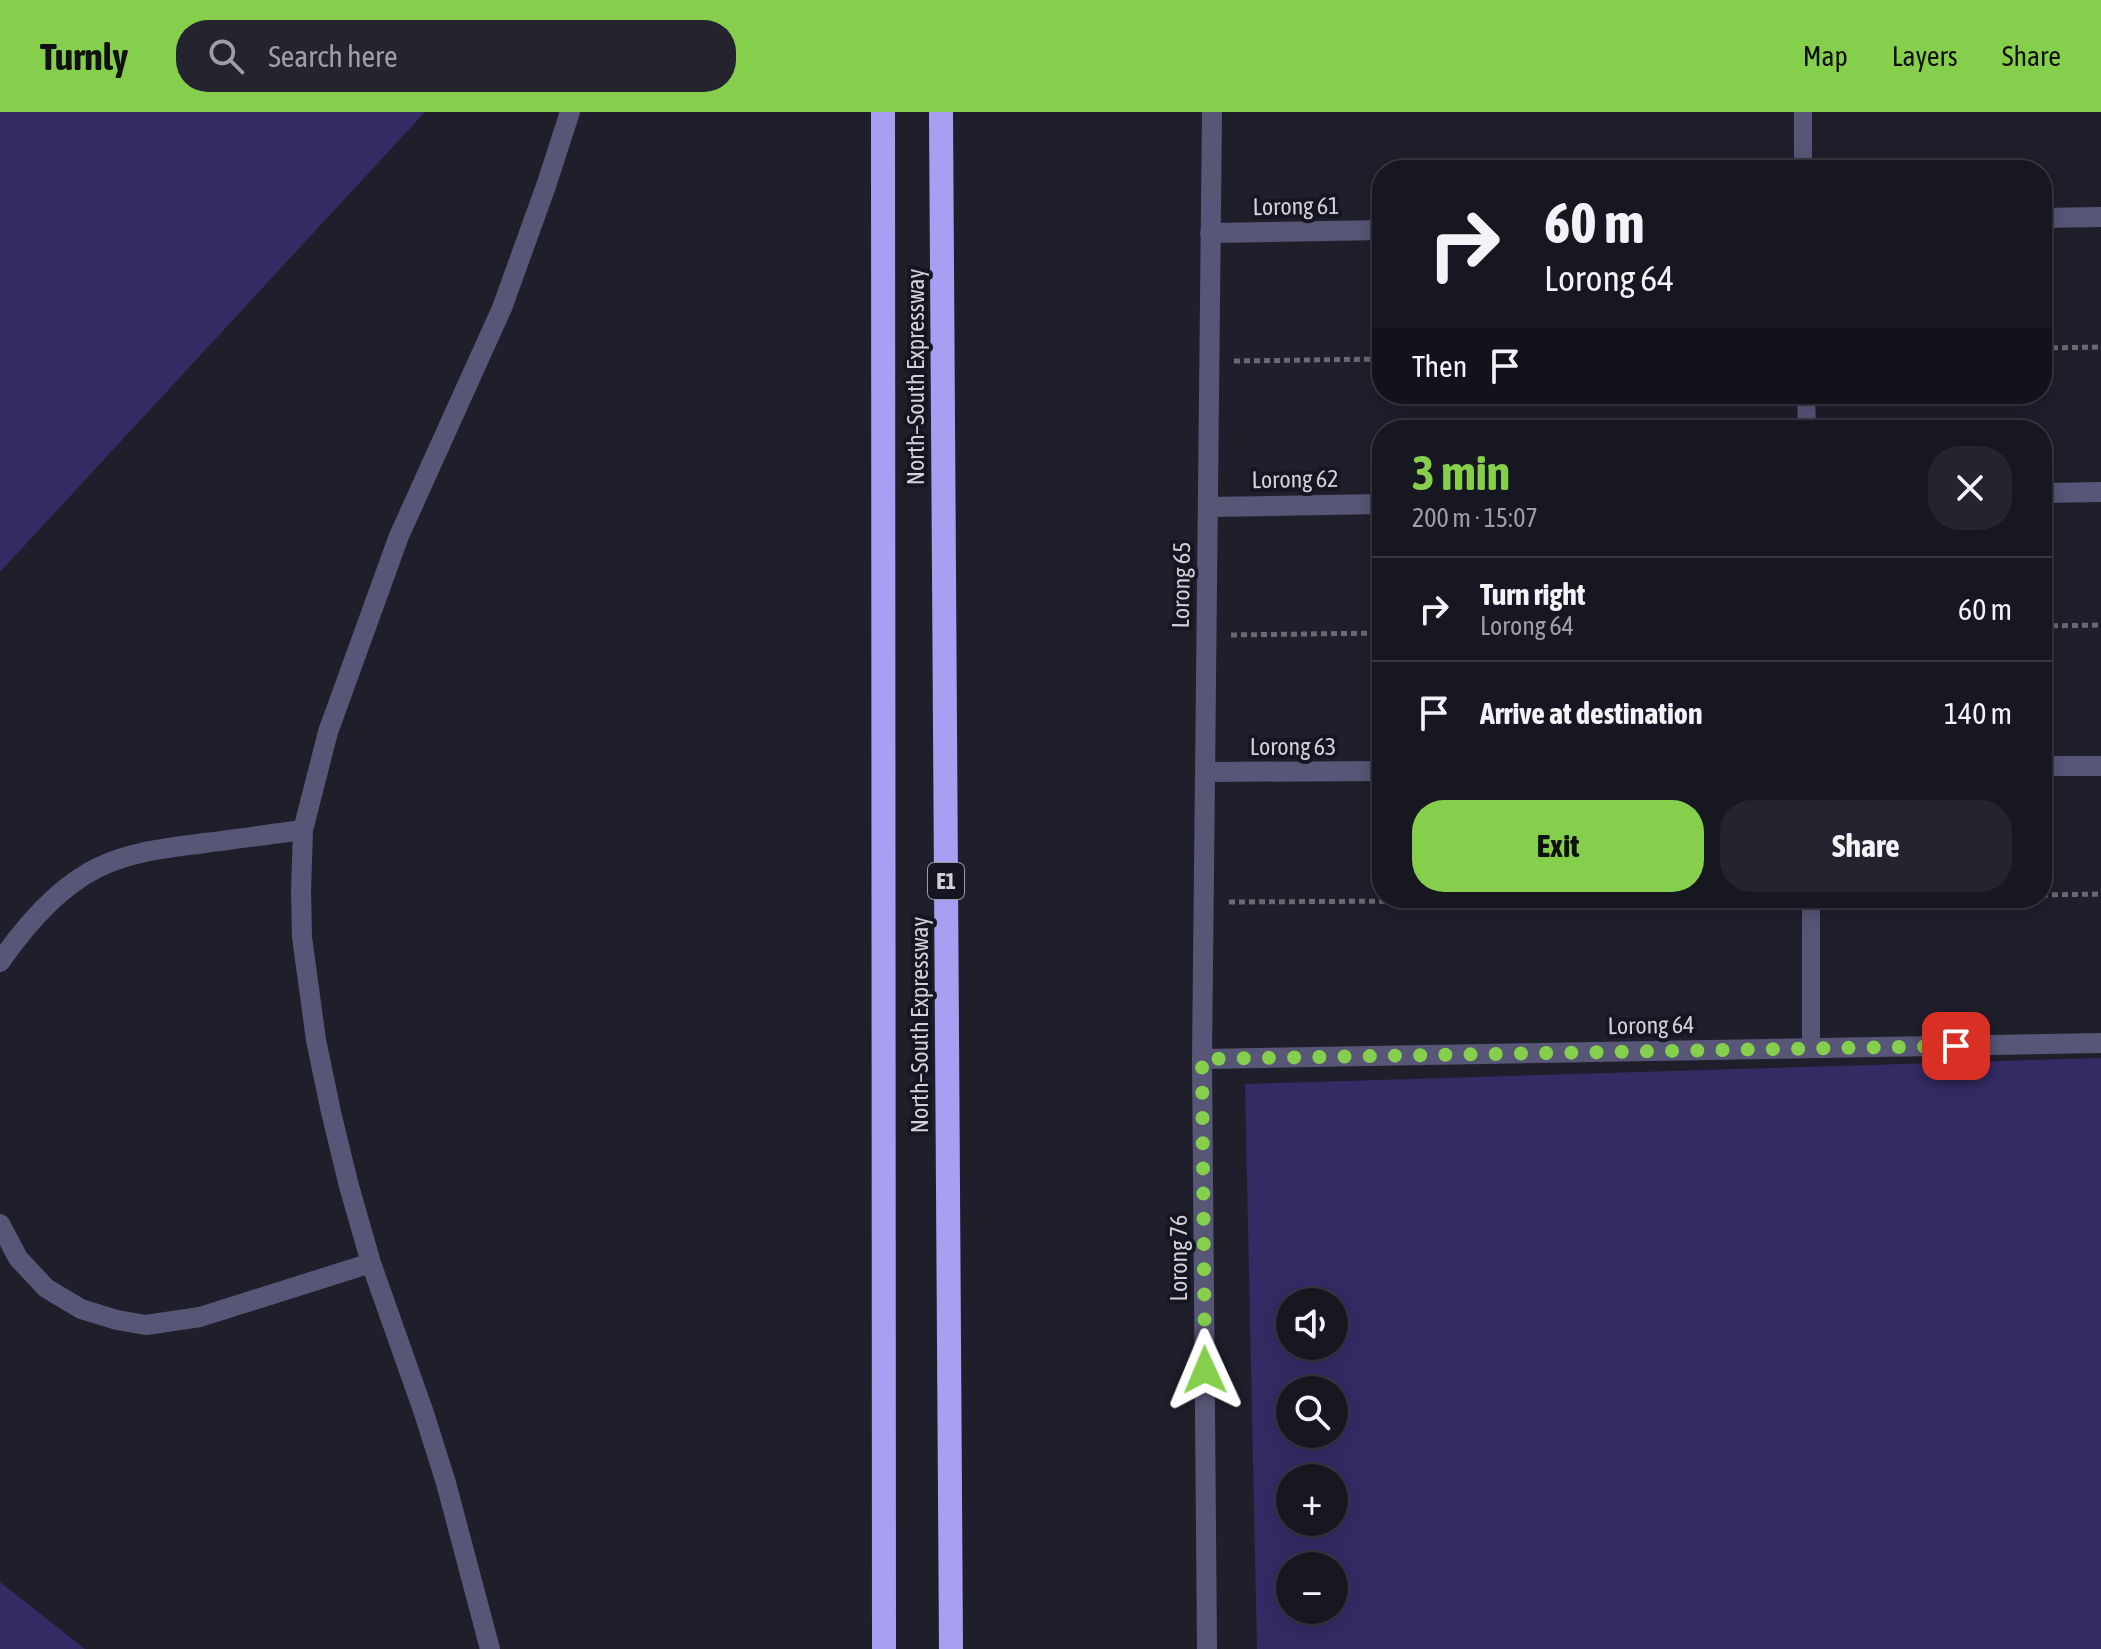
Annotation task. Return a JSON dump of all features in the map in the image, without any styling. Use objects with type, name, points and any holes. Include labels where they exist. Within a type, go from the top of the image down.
[{"type":"highway","name":"North–South Expressway","points":[[883,112],[884,1649]]},
{"type":"highway","name":"North–South Expressway","points":[[941,112],[951,1649]]},
{"type":"street","points":[[490,1649],[446,1483],[371,1263],[331,1112],[316,1040],[302,937],[303,830],[328,732],[399,536],[502,308],[570,112]]},
{"type":"street","name":"Lorong 65","points":[[1202,1059],[1212,112]]},
{"type":"street","points":[[2052,218],[2101,217]]},
{"type":"street","name":"Lorong 61","points":[[1210,233],[1372,230]]},
{"type":"street","points":[[2052,493],[2101,492]]},
{"type":"street","name":"Lorong 62","points":[[1208,507],[1372,504]]},
{"type":"street","points":[[2052,766],[2101,766]]},
{"type":"street","name":"Lorong 63","points":[[1205,772],[1372,771]]},
{"type":"street","points":[[0,962],[35,918],[67,888],[96,869],[144,851],[303,830]]},
{"type":"street","name":"Lorong 64","points":[[1202,1059],[2101,1043]]},
{"type":"street","name":"Lorong 76","points":[[1202,1059],[1207,1649]]},
{"type":"street","points":[[0,1224],[18,1258],[46,1288],[81,1309],[146,1325],[200,1317],[371,1263]]},
{"type":"lane","points":[[1803,112],[1803,160]]},
{"type":"lane","points":[[1811,908],[1811,1048]]},
{"type":"path","points":[[2052,348],[2101,347]]},
{"type":"path","points":[[1209,362],[1372,359]]},
{"type":"path","points":[[2052,626],[2101,625]]},
{"type":"path","points":[[1206,635],[1372,633]]},
{"type":"path","points":[[2052,895],[2101,894]]},
{"type":"path","points":[[1204,903],[1372,902]]},
{"type":"shaded area","points":[[0,112],[425,112],[0,572]]},
{"type":"shaded area","points":[[2101,1058],[2101,1649],[1257,1649],[1245,1084]]},
{"type":"shaded area","points":[[0,1582],[85,1649],[0,1649]]},
{"type":"route","points":[[1205,1370],[1202,1059],[1956,1046]]}]
